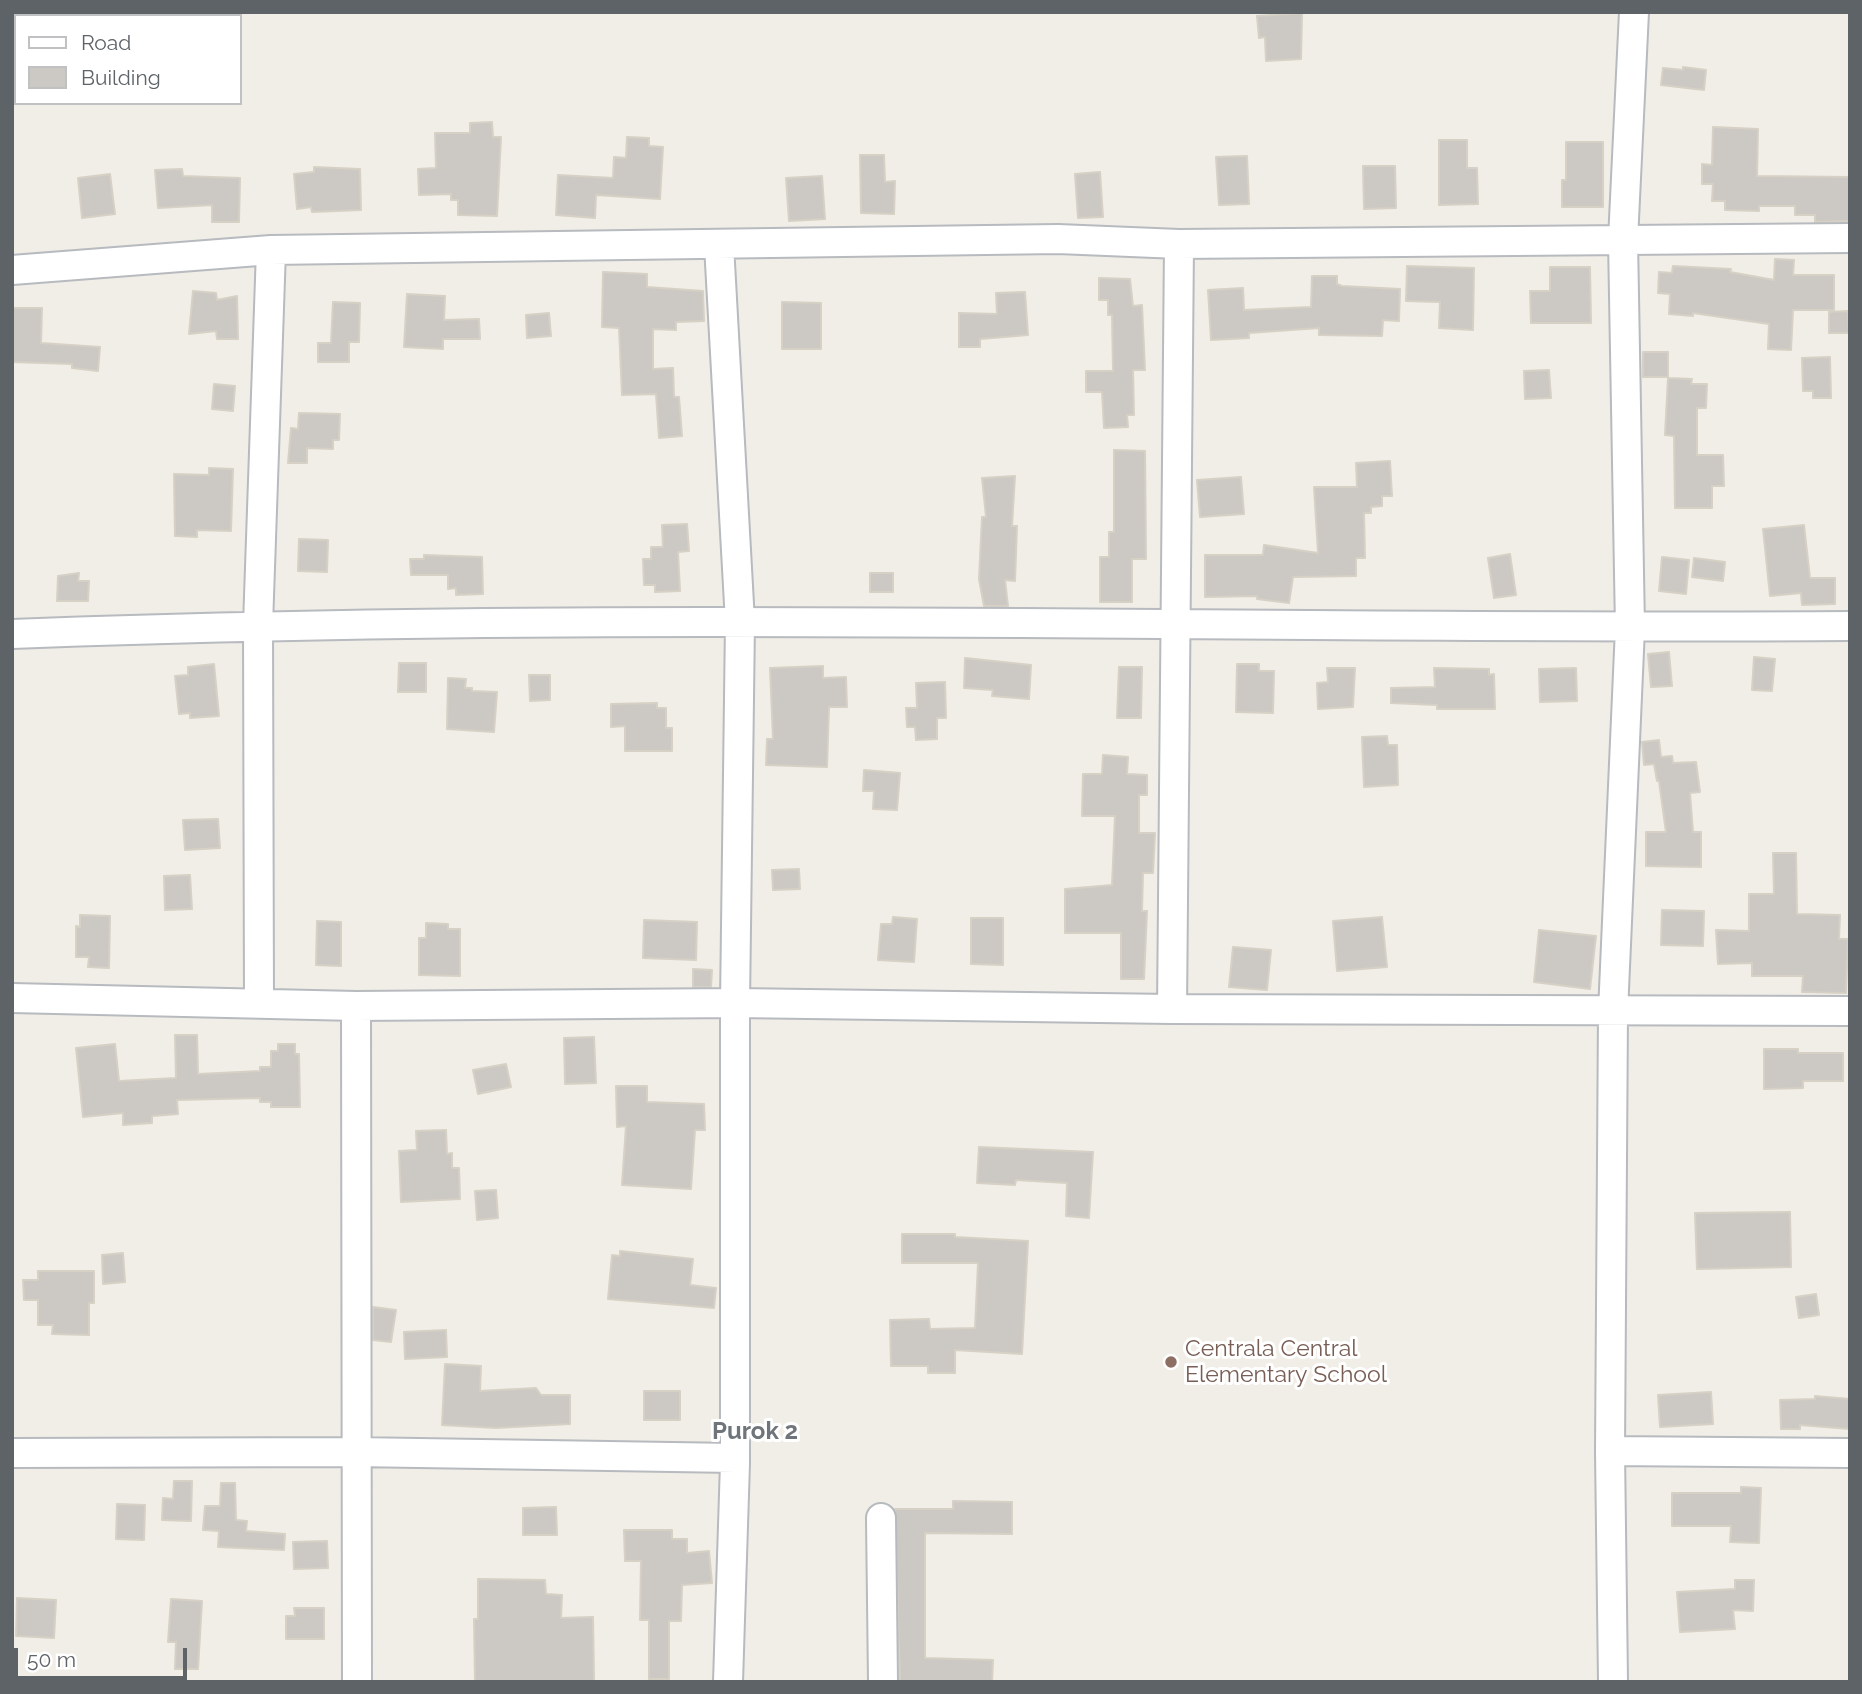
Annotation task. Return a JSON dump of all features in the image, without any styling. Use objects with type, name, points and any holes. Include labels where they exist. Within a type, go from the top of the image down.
[{"type":"street","points":[[1613,1682],[1610,1451],[1613,1012],[1630,628],[1623,240],[1634,12]]},
{"type":"street","points":[[12,270],[271,250],[1058,239],[1179,244],[1850,238]]},
{"type":"street","points":[[1172,1009],[1179,244]]},
{"type":"street","points":[[719,245],[740,622],[735,1003],[735,1458],[728,1682]]},
{"type":"street","points":[[259,1003],[258,625],[271,250]]},
{"type":"street","points":[[12,634],[258,625],[740,622],[1630,628],[1850,626]]},
{"type":"street","points":[[12,999],[356,1006],[735,1003],[1172,1009],[1850,1011]]},
{"type":"street","points":[[356,1006],[357,1682]]},
{"type":"street","points":[[12,1453],[355,1451],[735,1458]]},
{"type":"street","points":[[1610,1451],[1850,1453]]},
{"type":"street","points":[[881,1518],[883,1682]]},
{"type":"building","points":[[1302,13],[1301,59],[1266,61],[1265,37],[1259,38],[1257,16]]},
{"type":"building","points":[[1683,67],[1706,70],[1704,90],[1661,85],[1663,68],[1683,70]]},
{"type":"building","points":[[492,122],[493,137],[501,137],[497,216],[458,215],[458,200],[451,200],[451,194],[419,195],[418,169],[436,168],[435,133],[470,133],[470,123]]},
{"type":"building","points":[[1713,127],[1758,129],[1757,176],[1850,177],[1850,221],[1815,222],[1815,215],[1795,215],[1795,206],[1759,206],[1759,211],[1725,210],[1725,201],[1712,201],[1713,184],[1702,184],[1702,164],[1712,165]]},
{"type":"building","points":[[627,137],[649,138],[649,146],[663,147],[660,199],[596,195],[595,218],[556,215],[558,175],[613,178],[614,157],[626,158]]},
{"type":"building","points":[[1439,140],[1467,140],[1467,168],[1477,168],[1478,204],[1439,205]]},
{"type":"building","points":[[1566,142],[1603,142],[1603,207],[1562,207],[1562,180],[1566,180]]},
{"type":"building","points":[[860,155],[884,155],[885,182],[895,181],[894,214],[861,213]]},
{"type":"building","points":[[1247,156],[1249,204],[1219,205],[1216,157]]},
{"type":"building","points":[[1363,166],[1395,166],[1396,208],[1364,209]]},
{"type":"building","points":[[314,167],[360,169],[361,210],[312,212],[311,207],[297,209],[294,174],[314,172]]},
{"type":"building","points":[[182,169],[183,176],[240,178],[239,222],[212,222],[212,205],[158,208],[155,170]]},
{"type":"building","points":[[1100,172],[1103,217],[1078,218],[1075,174]]},
{"type":"building","points":[[110,174],[115,214],[82,218],[78,178]]},
{"type":"building","points":[[822,176],[825,219],[789,221],[786,178]]},
{"type":"building","points":[[1775,259],[1794,260],[1793,275],[1834,275],[1834,310],[1793,310],[1791,350],[1768,349],[1769,324],[1693,313],[1693,316],[1669,314],[1670,294],[1658,293],[1659,272],[1672,273],[1673,266],[1731,269],[1730,272],[1774,280]]},
{"type":"building","points":[[1407,266],[1474,268],[1473,330],[1439,328],[1440,302],[1406,301]]},
{"type":"building","points":[[1550,267],[1590,267],[1591,323],[1531,323],[1530,291],[1550,291]]},
{"type":"building","points":[[603,272],[647,274],[647,287],[703,291],[704,321],[676,322],[676,330],[653,329],[653,369],[673,368],[674,397],[679,397],[682,436],[659,438],[656,394],[622,395],[619,328],[602,327]]},
{"type":"building","points":[[1312,276],[1337,276],[1337,284],[1342,286],[1400,289],[1399,321],[1383,320],[1382,336],[1319,335],[1319,328],[1249,333],[1249,338],[1211,340],[1208,290],[1243,288],[1244,310],[1311,307]]},
{"type":"building","points":[[1099,278],[1130,279],[1133,306],[1142,305],[1145,370],[1133,370],[1134,415],[1127,415],[1128,427],[1104,428],[1102,392],[1086,392],[1086,371],[1113,371],[1112,315],[1108,315],[1108,300],[1099,300]]},
{"type":"building","points":[[193,291],[216,293],[217,300],[237,296],[238,339],[217,339],[216,331],[189,334]]},
{"type":"building","points":[[1025,292],[1028,335],[980,339],[980,347],[959,347],[959,313],[997,314],[996,293]]},
{"type":"building","points":[[407,294],[445,296],[444,320],[479,319],[480,339],[443,339],[443,349],[404,347]]},
{"type":"building","points":[[333,302],[360,303],[359,342],[349,342],[349,362],[318,362],[318,343],[331,343]]},
{"type":"building","points":[[782,302],[821,303],[821,349],[782,349]]},
{"type":"building","points":[[12,308],[42,308],[41,343],[100,347],[98,371],[72,368],[72,364],[12,362]]},
{"type":"building","points":[[1848,311],[1849,333],[1829,333],[1829,312]]},
{"type":"building","points":[[549,313],[551,336],[527,338],[526,315]]},
{"type":"building","points":[[1643,352],[1668,352],[1668,377],[1643,377]]},
{"type":"building","points":[[1830,357],[1831,398],[1813,398],[1813,391],[1803,391],[1802,358]]},
{"type":"building","points":[[1549,370],[1551,398],[1525,399],[1524,371]]},
{"type":"building","points":[[1668,378],[1692,379],[1691,384],[1707,384],[1706,408],[1697,408],[1697,455],[1723,455],[1724,486],[1712,486],[1712,508],[1675,508],[1674,436],[1665,435]]},
{"type":"building","points":[[214,384],[235,386],[233,411],[212,409]]},
{"type":"building","points":[[299,413],[340,414],[339,440],[333,440],[333,449],[307,448],[307,463],[288,463],[291,428],[298,429]]},
{"type":"building","points":[[1114,450],[1145,451],[1146,559],[1132,559],[1132,602],[1100,602],[1100,557],[1109,557],[1109,532],[1114,532]]},
{"type":"building","points":[[1390,461],[1392,496],[1382,496],[1382,506],[1371,507],[1371,513],[1364,513],[1365,558],[1356,558],[1356,576],[1293,577],[1289,603],[1257,599],[1257,596],[1205,597],[1205,555],[1263,555],[1264,545],[1318,553],[1314,487],[1357,487],[1356,463]]},
{"type":"building","points":[[209,468],[233,469],[231,531],[197,530],[197,537],[175,536],[174,474],[209,475]]},
{"type":"building","points":[[1015,476],[1012,526],[1017,526],[1015,581],[1005,580],[1008,606],[984,606],[979,579],[982,517],[986,517],[982,478]]},
{"type":"building","points":[[1241,477],[1244,514],[1200,517],[1197,480]]},
{"type":"building","points":[[687,524],[689,551],[678,552],[680,591],[655,592],[655,585],[644,585],[643,559],[651,559],[651,547],[663,547],[662,525]]},
{"type":"building","points":[[1804,525],[1810,578],[1835,578],[1835,604],[1802,605],[1801,593],[1770,596],[1763,529]]},
{"type":"building","points":[[299,539],[328,540],[327,572],[298,571]]},
{"type":"building","points":[[1510,554],[1516,595],[1494,598],[1488,558]]},
{"type":"building","points":[[424,555],[482,557],[483,594],[456,595],[456,588],[448,589],[448,575],[411,575],[410,559],[424,559]]},
{"type":"building","points":[[1662,557],[1689,560],[1686,594],[1659,591]]},
{"type":"building","points":[[1694,558],[1725,562],[1723,581],[1692,577]]},
{"type":"building","points":[[79,573],[78,581],[89,581],[88,601],[57,601],[58,576]]},
{"type":"building","points":[[870,573],[893,573],[893,592],[870,592]]},
{"type":"building","points":[[1669,652],[1672,686],[1651,687],[1648,654]]},
{"type":"building","points":[[1754,657],[1775,659],[1772,691],[1752,690]]},
{"type":"building","points":[[965,658],[1031,665],[1029,699],[992,696],[993,690],[964,688]]},
{"type":"building","points":[[399,663],[426,663],[426,692],[398,692]]},
{"type":"building","points":[[214,664],[219,716],[190,718],[190,713],[179,714],[175,676],[188,675],[188,667]]},
{"type":"building","points":[[1237,664],[1259,664],[1259,671],[1274,671],[1273,713],[1236,712]]},
{"type":"building","points":[[823,666],[823,678],[846,677],[847,707],[829,707],[827,767],[766,765],[767,739],[773,739],[770,668]]},
{"type":"building","points":[[1119,667],[1142,667],[1141,718],[1117,718]]},
{"type":"building","points":[[1327,668],[1355,668],[1353,707],[1318,709],[1317,683],[1328,682]]},
{"type":"building","points":[[1434,668],[1489,669],[1489,675],[1494,674],[1495,709],[1437,709],[1437,705],[1391,703],[1391,688],[1435,687]]},
{"type":"building","points":[[1576,668],[1577,701],[1540,702],[1539,669]]},
{"type":"building","points":[[529,675],[550,675],[550,700],[530,701]]},
{"type":"building","points":[[448,678],[466,679],[465,688],[472,688],[472,691],[497,692],[494,732],[447,729]]},
{"type":"building","points":[[945,682],[946,718],[937,718],[937,739],[916,740],[915,727],[907,727],[906,708],[917,708],[916,683]]},
{"type":"building","points":[[657,703],[657,708],[666,708],[666,728],[672,728],[672,751],[625,751],[625,726],[611,727],[611,704]]},
{"type":"building","points":[[1387,736],[1388,745],[1397,745],[1398,785],[1364,787],[1362,737]]},
{"type":"building","points":[[1659,740],[1661,757],[1672,756],[1673,763],[1696,762],[1700,792],[1690,793],[1693,832],[1701,832],[1701,867],[1646,866],[1646,832],[1666,832],[1659,781],[1654,764],[1644,765],[1642,742]]},
{"type":"building","points":[[1103,755],[1128,757],[1127,774],[1147,775],[1147,795],[1139,795],[1139,833],[1155,833],[1153,873],[1143,873],[1142,911],[1147,911],[1144,979],[1121,979],[1121,933],[1065,933],[1065,889],[1112,885],[1115,816],[1082,816],[1083,774],[1102,774]]},
{"type":"building","points":[[864,770],[900,773],[897,810],[873,809],[874,791],[863,791]]},
{"type":"building","points":[[218,819],[220,848],[185,850],[183,820]]},
{"type":"building","points":[[1773,853],[1796,853],[1797,914],[1840,915],[1839,939],[1848,939],[1846,993],[1802,992],[1803,976],[1752,976],[1752,963],[1718,964],[1716,930],[1749,931],[1749,894],[1774,894]]},
{"type":"building","points":[[799,869],[800,889],[773,890],[772,870]]},
{"type":"building","points":[[190,875],[192,909],[165,910],[164,876]]},
{"type":"building","points":[[1662,910],[1704,911],[1703,946],[1661,945]]},
{"type":"building","points":[[80,915],[110,916],[109,968],[88,967],[89,957],[76,957],[76,926],[80,927]]},
{"type":"building","points":[[893,917],[917,919],[914,962],[878,960],[881,924],[892,924]]},
{"type":"building","points":[[1382,917],[1387,967],[1337,971],[1333,921]]},
{"type":"building","points":[[971,918],[1003,918],[1003,965],[971,964]]},
{"type":"building","points":[[644,920],[697,922],[696,960],[643,958]]},
{"type":"building","points":[[317,921],[341,922],[341,966],[316,965]]},
{"type":"building","points":[[426,923],[448,924],[448,929],[460,929],[460,976],[419,975],[419,938],[426,938]]},
{"type":"building","points":[[1539,930],[1596,936],[1590,989],[1534,982]]},
{"type":"building","points":[[1233,947],[1271,950],[1267,990],[1229,987]]},
{"type":"building","points":[[693,969],[712,970],[711,987],[693,987]]},
{"type":"building","points":[[175,1035],[197,1035],[198,1074],[260,1071],[260,1067],[271,1067],[271,1051],[278,1051],[278,1044],[295,1044],[295,1054],[299,1054],[300,1107],[271,1107],[271,1102],[260,1102],[260,1098],[177,1100],[178,1114],[152,1116],[152,1123],[123,1125],[123,1113],[83,1117],[76,1048],[115,1044],[119,1081],[176,1078]]},
{"type":"building","points":[[594,1037],[596,1083],[565,1084],[564,1038]]},
{"type":"building","points":[[1764,1049],[1798,1049],[1798,1053],[1843,1053],[1843,1081],[1803,1081],[1803,1088],[1764,1089]]},
{"type":"building","points":[[506,1064],[511,1087],[478,1094],[473,1070]]},
{"type":"building","points":[[616,1086],[647,1086],[647,1102],[704,1104],[705,1130],[695,1130],[691,1189],[622,1185],[626,1126],[617,1127]]},
{"type":"building","points":[[446,1130],[447,1154],[452,1153],[452,1168],[459,1168],[460,1199],[401,1202],[399,1151],[417,1150],[416,1131]]},
{"type":"building","points":[[979,1147],[1093,1152],[1089,1218],[1066,1216],[1067,1183],[1016,1180],[1015,1185],[977,1183]]},
{"type":"building","points":[[496,1190],[498,1218],[477,1220],[475,1191]]},
{"type":"building","points":[[1790,1212],[1791,1267],[1697,1269],[1695,1213]]},
{"type":"building","points":[[902,1234],[955,1234],[955,1237],[1028,1241],[1022,1354],[955,1350],[955,1373],[928,1373],[928,1366],[891,1366],[890,1320],[929,1319],[930,1329],[975,1328],[978,1263],[902,1263]]},
{"type":"building","points":[[620,1251],[693,1259],[690,1285],[716,1288],[714,1308],[608,1299],[612,1255],[620,1256]]},
{"type":"building","points":[[123,1253],[125,1282],[103,1284],[102,1255]]},
{"type":"building","points":[[38,1271],[94,1271],[94,1303],[89,1303],[89,1335],[52,1334],[53,1325],[38,1325],[38,1300],[24,1300],[23,1280],[38,1280]]},
{"type":"building","points":[[1816,1294],[1819,1315],[1799,1318],[1796,1297]]},
{"type":"building","points":[[373,1307],[396,1310],[391,1342],[373,1340]]},
{"type":"building","points":[[446,1330],[447,1357],[405,1359],[404,1332]]},
{"type":"building","points":[[445,1364],[481,1366],[480,1391],[536,1388],[541,1395],[570,1395],[570,1424],[496,1428],[442,1425]]},
{"type":"building","points":[[644,1391],[680,1391],[680,1420],[644,1420]]},
{"type":"building","points":[[1711,1392],[1713,1424],[1660,1427],[1658,1395]]},
{"type":"building","points":[[1815,1396],[1850,1399],[1850,1429],[1800,1425],[1800,1429],[1781,1429],[1780,1400],[1815,1399]]},
{"type":"building","points":[[174,1481],[192,1481],[191,1521],[162,1520],[163,1498],[173,1499]]},
{"type":"building","points":[[221,1483],[235,1483],[236,1520],[247,1521],[246,1531],[285,1534],[284,1550],[218,1547],[219,1531],[203,1530],[205,1506],[220,1506]]},
{"type":"building","points":[[1741,1487],[1761,1488],[1759,1543],[1730,1542],[1731,1526],[1672,1526],[1672,1493],[1741,1493]]},
{"type":"building","points":[[953,1501],[1012,1502],[1012,1534],[925,1533],[925,1658],[993,1660],[992,1682],[900,1682],[895,1509],[953,1509]]},
{"type":"building","points":[[117,1504],[145,1505],[144,1540],[116,1539]]},
{"type":"building","points":[[556,1507],[557,1535],[523,1535],[523,1508]]},
{"type":"building","points":[[624,1530],[672,1530],[672,1539],[687,1539],[687,1553],[709,1551],[712,1583],[682,1585],[681,1621],[669,1621],[669,1679],[649,1679],[649,1620],[640,1620],[641,1561],[625,1561]]},
{"type":"building","points":[[327,1541],[328,1568],[294,1569],[293,1542]]},
{"type":"building","points":[[478,1579],[545,1580],[546,1594],[562,1595],[561,1618],[593,1617],[594,1682],[475,1682],[474,1619],[478,1619]]},
{"type":"building","points":[[1735,1580],[1754,1580],[1753,1611],[1733,1610],[1735,1629],[1680,1632],[1677,1592],[1735,1589]]},
{"type":"building","points":[[17,1598],[56,1600],[54,1638],[16,1636]]},
{"type":"building","points":[[171,1599],[202,1601],[198,1669],[175,1669],[176,1642],[168,1642]]},
{"type":"building","points":[[294,1608],[324,1608],[324,1639],[286,1639],[286,1616],[295,1616]]},
{"type":"place","name":"Centrala Central Elementary School","points":[[1171,1362]]},
{"type":"district","name":"Purok 2","points":[[755,1432]]}]
